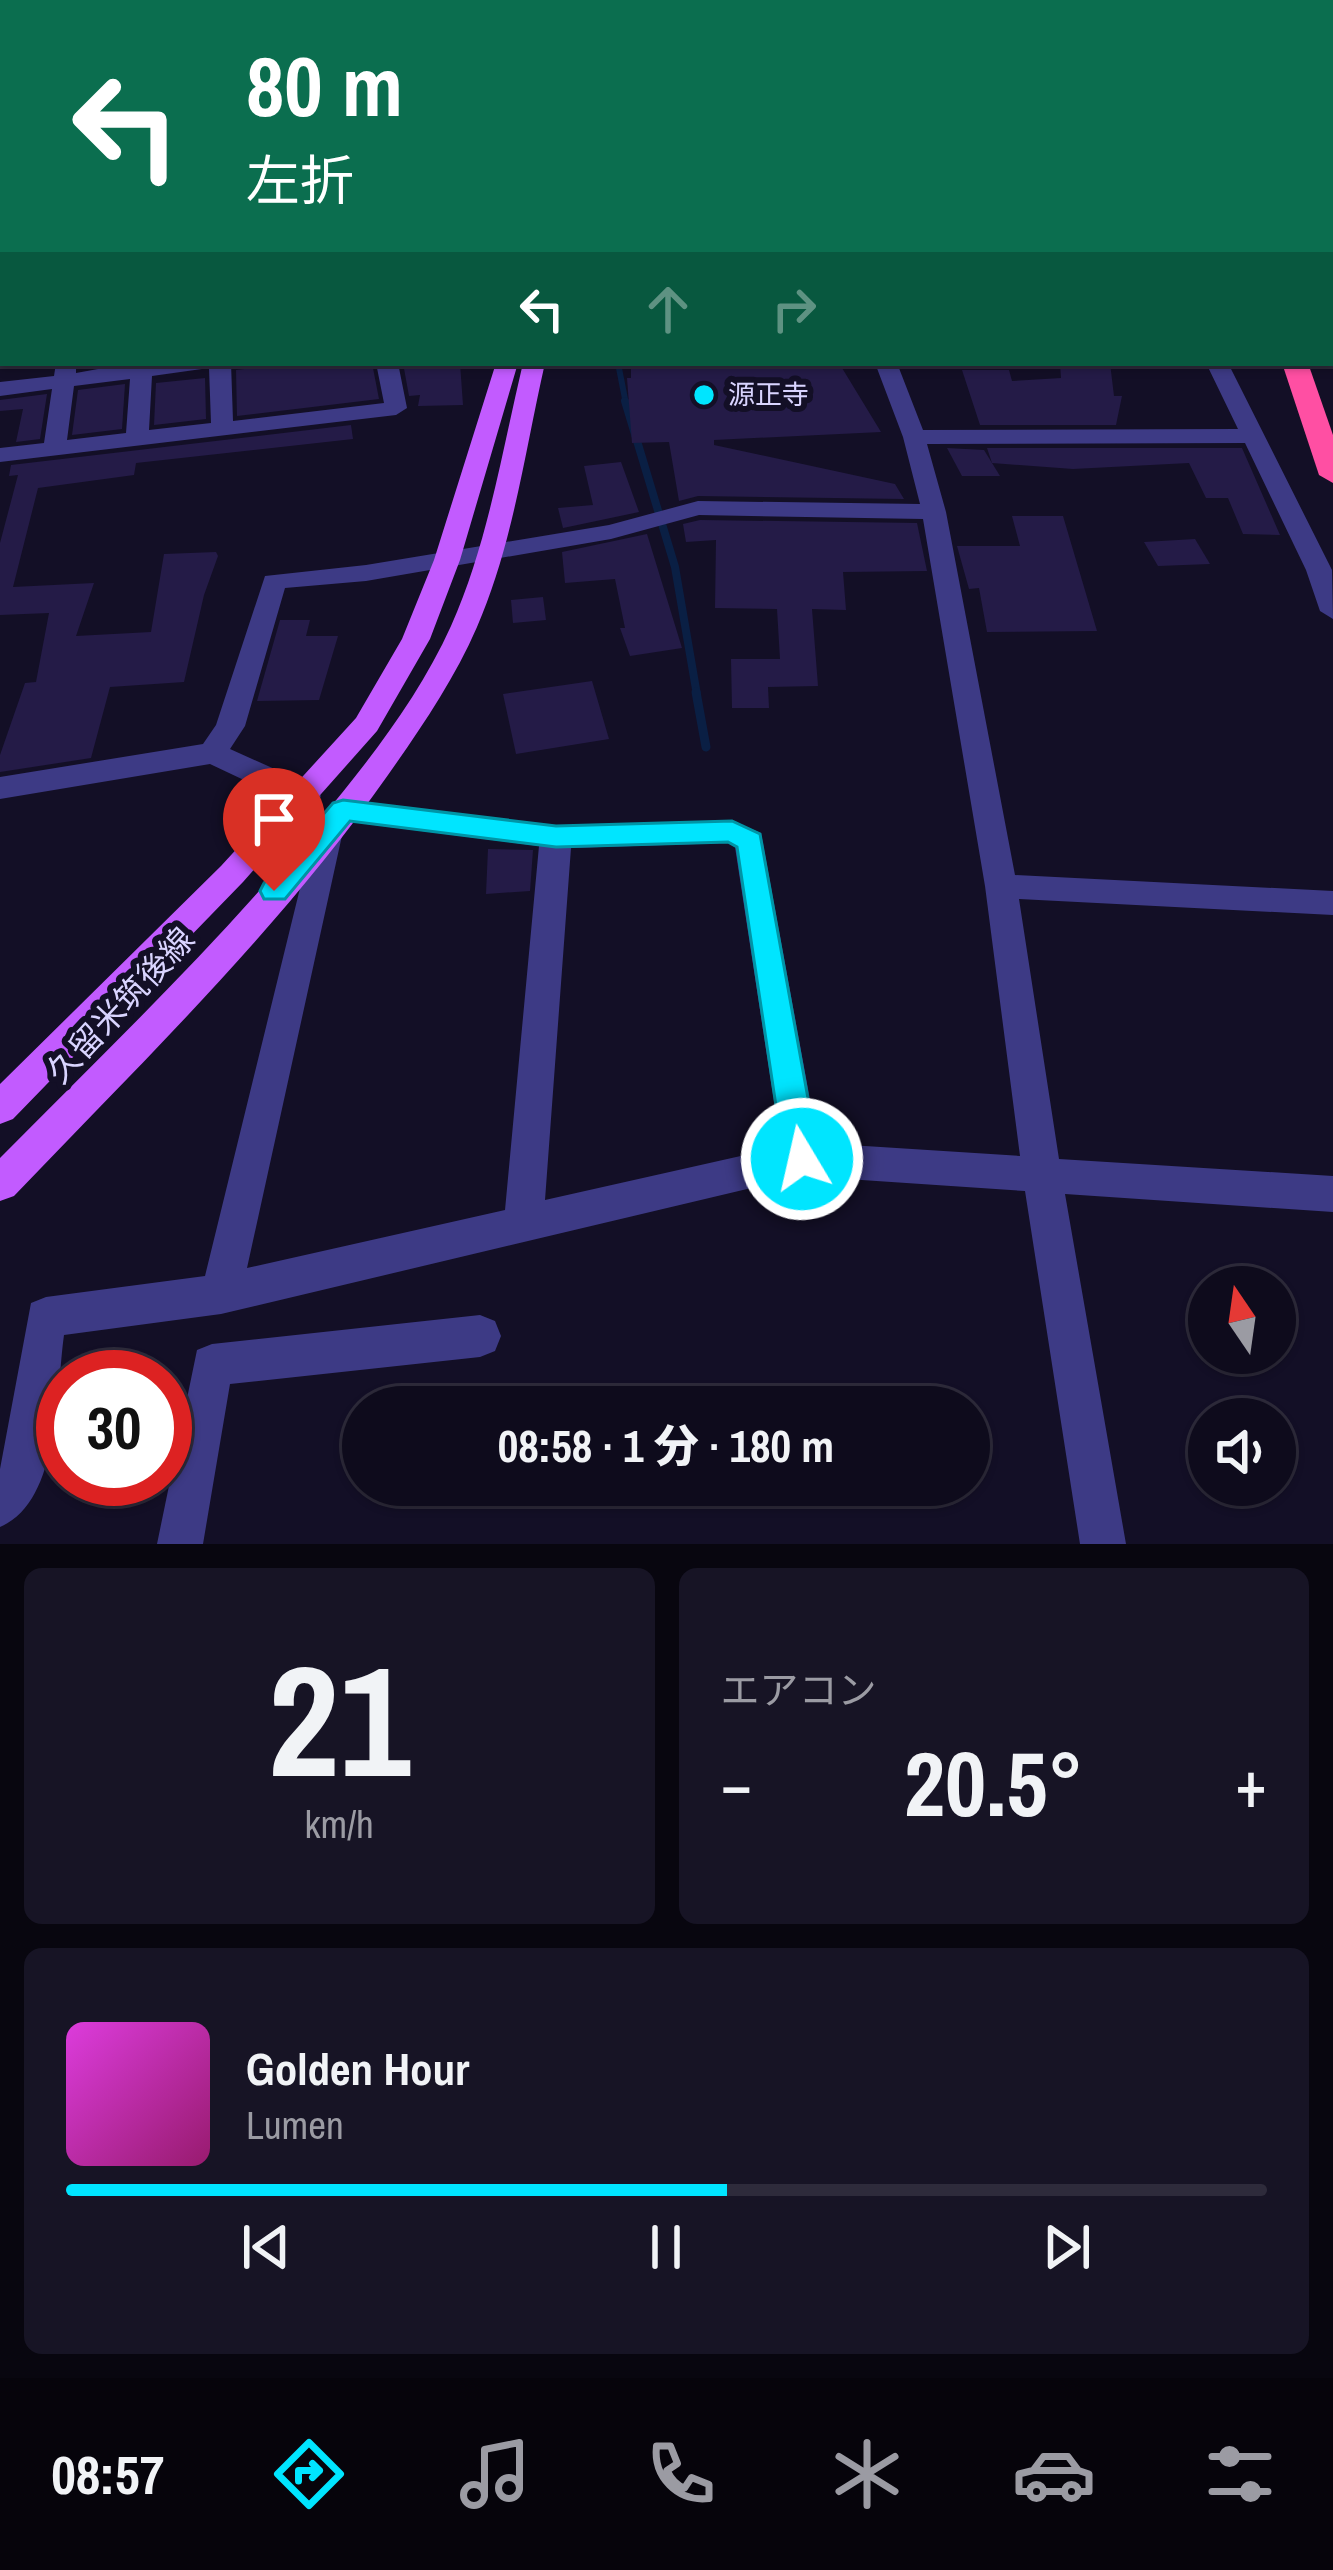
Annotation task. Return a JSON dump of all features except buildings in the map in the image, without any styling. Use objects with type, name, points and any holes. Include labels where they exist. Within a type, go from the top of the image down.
[{"type":"highway","points":[[1296,366],[1333,475]]},
{"type":"main road","name":"久留米筑後線","points":[[0,1108],[306,796],[367,724],[416,639],[447,560],[506,366]]},
{"type":"main road","name":"久留米筑後線","points":[[0,1184],[196,981],[335,820],[449,657],[488,549],[533,366]]},
{"type":"street","points":[[220,366],[222,429]]},
{"type":"street","points":[[0,455],[396,408],[388,366]]},
{"type":"street","points":[[887,366],[914,437],[934,512],[1001,886],[1042,1174],[1103,1544]]},
{"type":"street","points":[[1219,366],[1333,611]]},
{"type":"street","points":[[0,388],[65,372],[142,367],[137,438]]},
{"type":"street","points":[[55,447],[65,372]]},
{"type":"street","points":[[914,437],[1255,436]]},
{"type":"street","points":[[213,753],[230,726],[274,581],[447,560],[488,549],[611,532],[698,508],[934,512]]},
{"type":"street","points":[[0,788],[213,753],[306,796]]},
{"type":"street","points":[[221,1294],[335,820],[556,837],[732,832],[750,841],[802,1159]]},
{"type":"street","points":[[524,1223],[556,837]]},
{"type":"street","points":[[1001,886],[1333,903]]},
{"type":"street","points":[[0,1504],[22,1478],[46,1317],[221,1294],[802,1159],[1333,1194]]},
{"type":"street","points":[[180,1544],[212,1365],[480,1336]]},
{"type":"waterway","points":[[619,366],[626,404]]},
{"type":"waterway","points":[[625,401],[675,567],[697,695]]},
{"type":"waterway","points":[[696,692],[706,747]]},
{"type":"place","name":"源正寺","points":[[704,395]]},
{"type":"route","points":[[274,891],[343,810],[556,837],[732,832],[750,841],[802,1159]]}]
